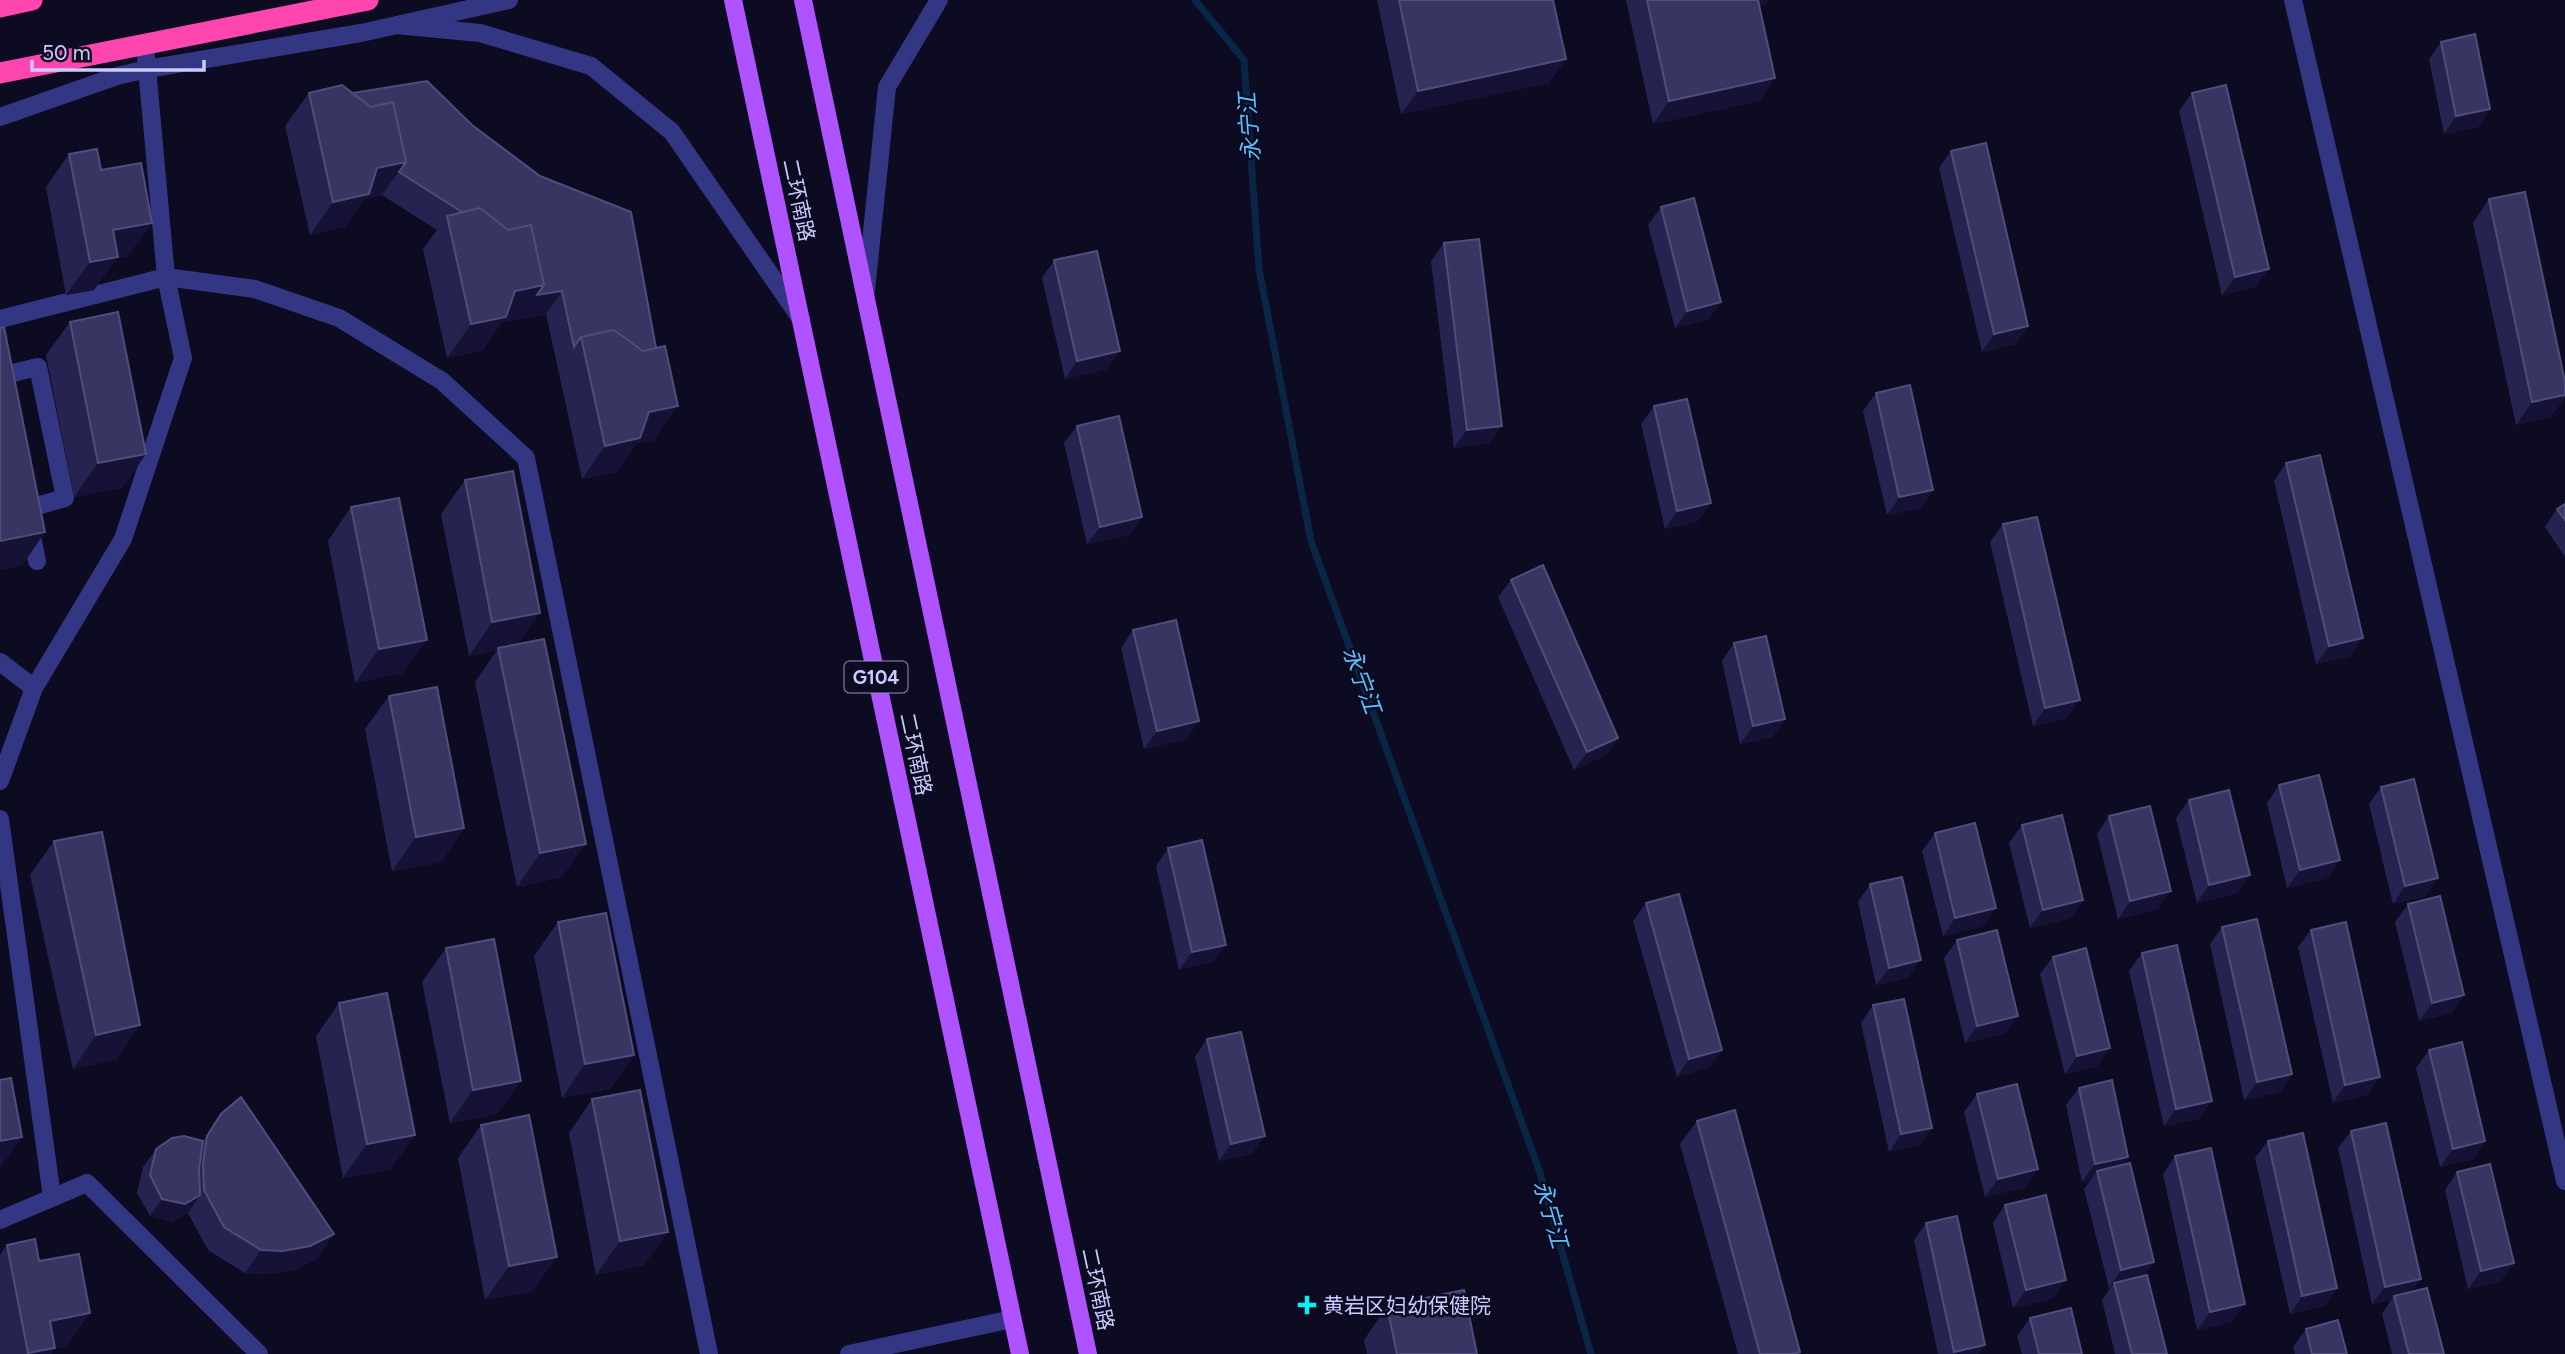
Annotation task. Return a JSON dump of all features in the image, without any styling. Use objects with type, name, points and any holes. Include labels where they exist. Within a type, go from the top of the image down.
[{"type":"highway","points":[[0,7],[32,0]]},
{"type":"highway","points":[[0,73],[368,0]]},
{"type":"main road","name":"二环南路","points":[[733,0],[1020,1354]]},
{"type":"main road","name":"二环南路","points":[[803,0],[1088,1354]]},
{"type":"street","points":[[0,117],[117,76],[147,69],[396,25],[509,0]]},
{"type":"street","points":[[865,297],[887,87],[939,0]]},
{"type":"street","points":[[2293,0],[2565,1181]]},
{"type":"street","points":[[396,25],[480,33],[591,66],[672,132],[800,319]]},
{"type":"street","points":[[0,781],[34,688],[123,539],[183,358],[166,277],[145,46]]},
{"type":"street","points":[[0,319],[166,277],[255,289],[339,318],[442,381],[526,458],[709,1354]]},
{"type":"street","points":[[0,376],[38,367],[65,498],[24,502],[37,561]]},
{"type":"street","points":[[0,662],[34,688]]},
{"type":"street","points":[[0,819],[52,1197]]},
{"type":"street","points":[[0,1220],[87,1183],[259,1354]]},
{"type":"street","points":[[849,1354],[1012,1319]]},
{"type":"building","points":[[1399,0],[1553,0],[1566,59],[1418,91]]},
{"type":"building","points":[[1647,0],[1758,0],[1775,78],[1669,101]]},
{"type":"building","points":[[2475,34],[2490,109],[2456,116],[2441,42]]},
{"type":"building","points":[[427,81],[472,125],[540,176],[631,212],[656,348],[643,351],[614,330],[581,337],[574,347],[562,291],[537,295],[544,285],[531,225],[508,230],[480,208],[462,212],[399,172],[406,162],[393,102],[371,107],[352,93]]},
{"type":"building","points":[[342,85],[371,107],[393,102],[406,162],[377,168],[369,194],[333,202],[309,93]]},
{"type":"building","points":[[2226,85],[2269,269],[2235,277],[2192,93]]},
{"type":"building","points":[[1986,143],[2028,326],[1994,334],[1951,151]]},
{"type":"building","points":[[97,149],[101,170],[141,163],[152,223],[113,230],[118,257],[90,262],[69,154]]},
{"type":"building","points":[[2525,192],[2565,382],[2565,395],[2532,402],[2489,199]]},
{"type":"building","points":[[1694,198],[1721,302],[1687,311],[1661,207]]},
{"type":"building","points":[[480,208],[508,230],[531,225],[544,285],[515,291],[506,317],[471,324],[447,216]]},
{"type":"building","points":[[1479,239],[1502,426],[1467,430],[1444,243]]},
{"type":"building","points":[[1097,251],[1120,351],[1077,361],[1054,260]]},
{"type":"building","points":[[118,312],[146,454],[98,463],[70,322]]},
{"type":"building","points":[[4,327],[45,532],[0,541],[0,328]]},
{"type":"building","points":[[614,330],[643,351],[665,346],[678,406],[649,412],[640,438],[605,446],[581,337]]},
{"type":"building","points":[[1910,385],[1933,490],[1899,497],[1876,393]]},
{"type":"building","points":[[1687,399],[1711,503],[1677,511],[1654,406]]},
{"type":"building","points":[[1119,416],[1142,517],[1100,527],[1077,426]]},
{"type":"building","points":[[2320,455],[2363,638],[2329,646],[2286,463]]},
{"type":"building","points":[[513,471],[540,613],[492,622],[465,480]]},
{"type":"building","points":[[399,498],[427,640],[379,649],[351,507]]},
{"type":"building","points":[[2565,504],[2565,520],[2557,509]]},
{"type":"building","points":[[2037,517],[2080,700],[2045,708],[2003,524]]},
{"type":"building","points":[[1543,565],[1618,738],[1587,752],[1511,580]]},
{"type":"building","points":[[1176,620],[1199,721],[1157,731],[1133,630]]},
{"type":"building","points":[[1766,636],[1785,719],[1753,726],[1734,643]]},
{"type":"building","points":[[544,639],[586,844],[540,853],[498,648]]},
{"type":"building","points":[[437,687],[464,828],[416,837],[389,696]]},
{"type":"building","points":[[2319,775],[2340,860],[2300,870],[2279,785]]},
{"type":"building","points":[[2414,779],[2438,878],[2405,886],[2381,787]]},
{"type":"building","points":[[2229,790],[2250,875],[2209,885],[2189,800]]},
{"type":"building","points":[[2150,806],[2171,891],[2130,901],[2109,816]]},
{"type":"building","points":[[2062,815],[2083,900],[2043,910],[2022,825]]},
{"type":"building","points":[[1975,823],[1996,908],[1955,918],[1935,833]]},
{"type":"building","points":[[102,832],[140,1025],[96,1035],[54,841]]},
{"type":"building","points":[[1202,840],[1226,945],[1192,952],[1168,848]]},
{"type":"building","points":[[1902,877],[1921,960],[1889,968],[1870,884]]},
{"type":"building","points":[[1679,894],[1722,1050],[1689,1059],[1646,903]]},
{"type":"building","points":[[2440,896],[2464,995],[2432,1003],[2408,904]]},
{"type":"building","points":[[606,913],[634,1055],[585,1064],[558,922]]},
{"type":"building","points":[[2257,919],[2292,1074],[2257,1082],[2222,927]]},
{"type":"building","points":[[2346,922],[2380,1077],[2345,1085],[2311,930]]},
{"type":"building","points":[[1997,930],[2018,1016],[1977,1026],[1957,940]]},
{"type":"building","points":[[494,939],[521,1081],[473,1090],[446,948]]},
{"type":"building","points":[[2177,945],[2212,1101],[2176,1109],[2142,953]]},
{"type":"building","points":[[2086,948],[2110,1048],[2077,1056],[2053,957]]},
{"type":"building","points":[[387,993],[415,1135],[367,1144],[339,1003]]},
{"type":"building","points":[[1904,999],[1932,1128],[1901,1134],[1873,1005]]},
{"type":"building","points":[[1241,1032],[1265,1136],[1231,1144],[1207,1039]]},
{"type":"building","points":[[2462,1042],[2485,1141],[2453,1149],[2429,1050]]},
{"type":"building","points":[[11,1078],[22,1137],[0,1141],[0,1080]]},
{"type":"building","points":[[2112,1080],[2128,1157],[2095,1164],[2079,1088]]},
{"type":"building","points":[[2017,1084],[2038,1169],[1998,1179],[1977,1094]]},
{"type":"building","points":[[640,1090],[668,1232],[620,1241],[592,1099]]},
{"type":"building","points":[[241,1097],[334,1234],[310,1246],[283,1251],[261,1250],[224,1227],[204,1190],[203,1163],[207,1136],[221,1114]]},
{"type":"building","points":[[1735,1110],[1800,1352],[1760,1354],[1697,1121]]},
{"type":"building","points":[[529,1115],[557,1257],[509,1266],[481,1125]]},
{"type":"building","points":[[2386,1123],[2421,1279],[2385,1287],[2351,1131]]},
{"type":"building","points":[[2303,1133],[2337,1288],[2302,1296],[2268,1141]]},
{"type":"building","points":[[184,1136],[203,1141],[199,1169],[200,1195],[185,1204],[162,1199],[150,1175],[156,1149],[172,1138]]},
{"type":"building","points":[[2211,1148],[2245,1304],[2210,1312],[2175,1156]]},
{"type":"building","points":[[2130,1163],[2154,1262],[2121,1270],[2097,1171]]},
{"type":"building","points":[[2490,1164],[2514,1263],[2481,1271],[2457,1172]]},
{"type":"building","points":[[2046,1195],[2066,1280],[2026,1290],[2005,1205]]},
{"type":"building","points":[[1957,1216],[1985,1345],[1954,1352],[1926,1223]]},
{"type":"building","points":[[35,1239],[39,1261],[79,1254],[90,1313],[50,1321],[55,1348],[28,1353],[7,1245]]},
{"type":"building","points":[[2147,1275],[2167,1354],[2132,1354],[2114,1283]]},
{"type":"building","points":[[2427,1288],[2444,1354],[2409,1354],[2394,1296]]},
{"type":"building","points":[[1464,1290],[1477,1354],[1397,1354],[1387,1306]]},
{"type":"building","points":[[2071,1308],[2082,1354],[2039,1354],[2030,1318]]},
{"type":"building","points":[[2338,1320],[2347,1354],[2312,1354],[2306,1329]]},
{"type":"waterway","name":"永宁江","points":[[1195,0],[1244,60],[1259,269],[1311,541],[1539,1170],[1591,1354]]},
{"type":"place","name":"黄岩区妇幼保健院","points":[[1307,1305]]}]
